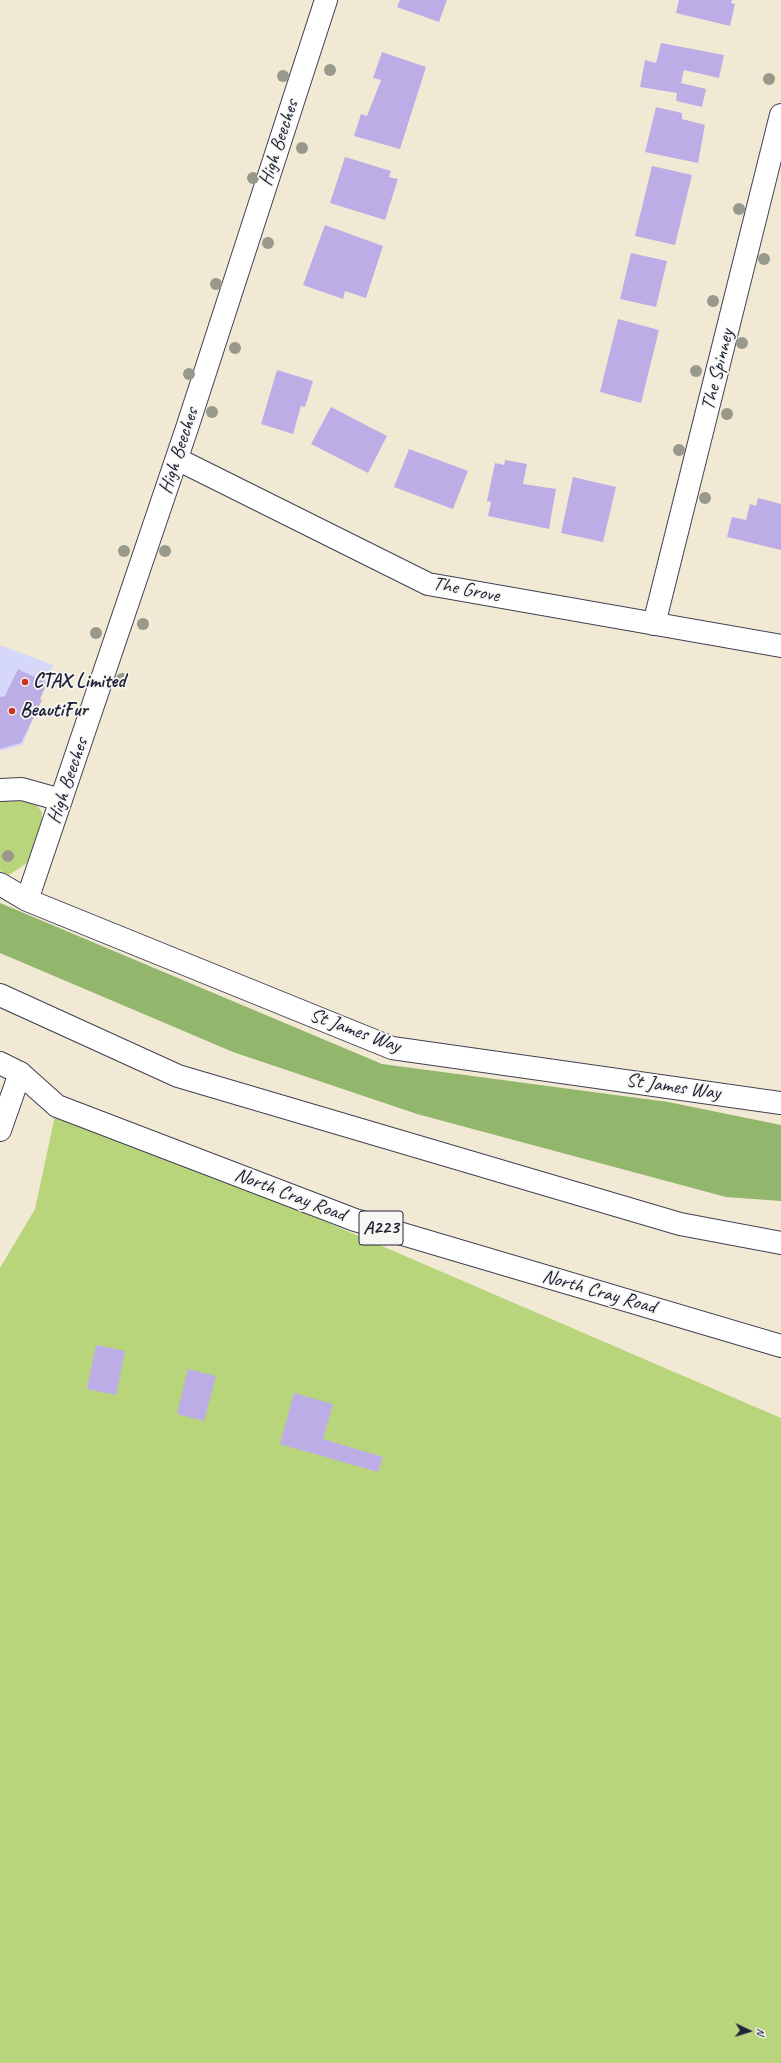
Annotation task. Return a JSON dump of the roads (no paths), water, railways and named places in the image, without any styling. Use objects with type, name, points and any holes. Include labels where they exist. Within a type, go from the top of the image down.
[{"type":"street","name":"High Beeches","points":[[27,900],[177,459],[326,0]]},
{"type":"street","name":"The Spinney","points":[[654,624],[781,115]]},
{"type":"street","name":"The Grove","points":[[177,459],[428,584],[781,646]]},
{"type":"street","points":[[0,790],[22,789],[60,800]]},
{"type":"street","name":"St James Way","points":[[0,884],[27,900],[392,1048],[781,1102]]},
{"type":"street","points":[[0,995],[178,1076],[680,1224],[781,1243]]},
{"type":"street","name":"North Cray Road","points":[[0,1063],[20,1073],[57,1106],[356,1220],[781,1346]]},
{"type":"street","points":[[0,1130],[20,1073]]},
{"type":"place","name":"CTAX Limited","points":[[25,682]]},
{"type":"place","name":"BeautiFur","points":[[12,711]]}]
